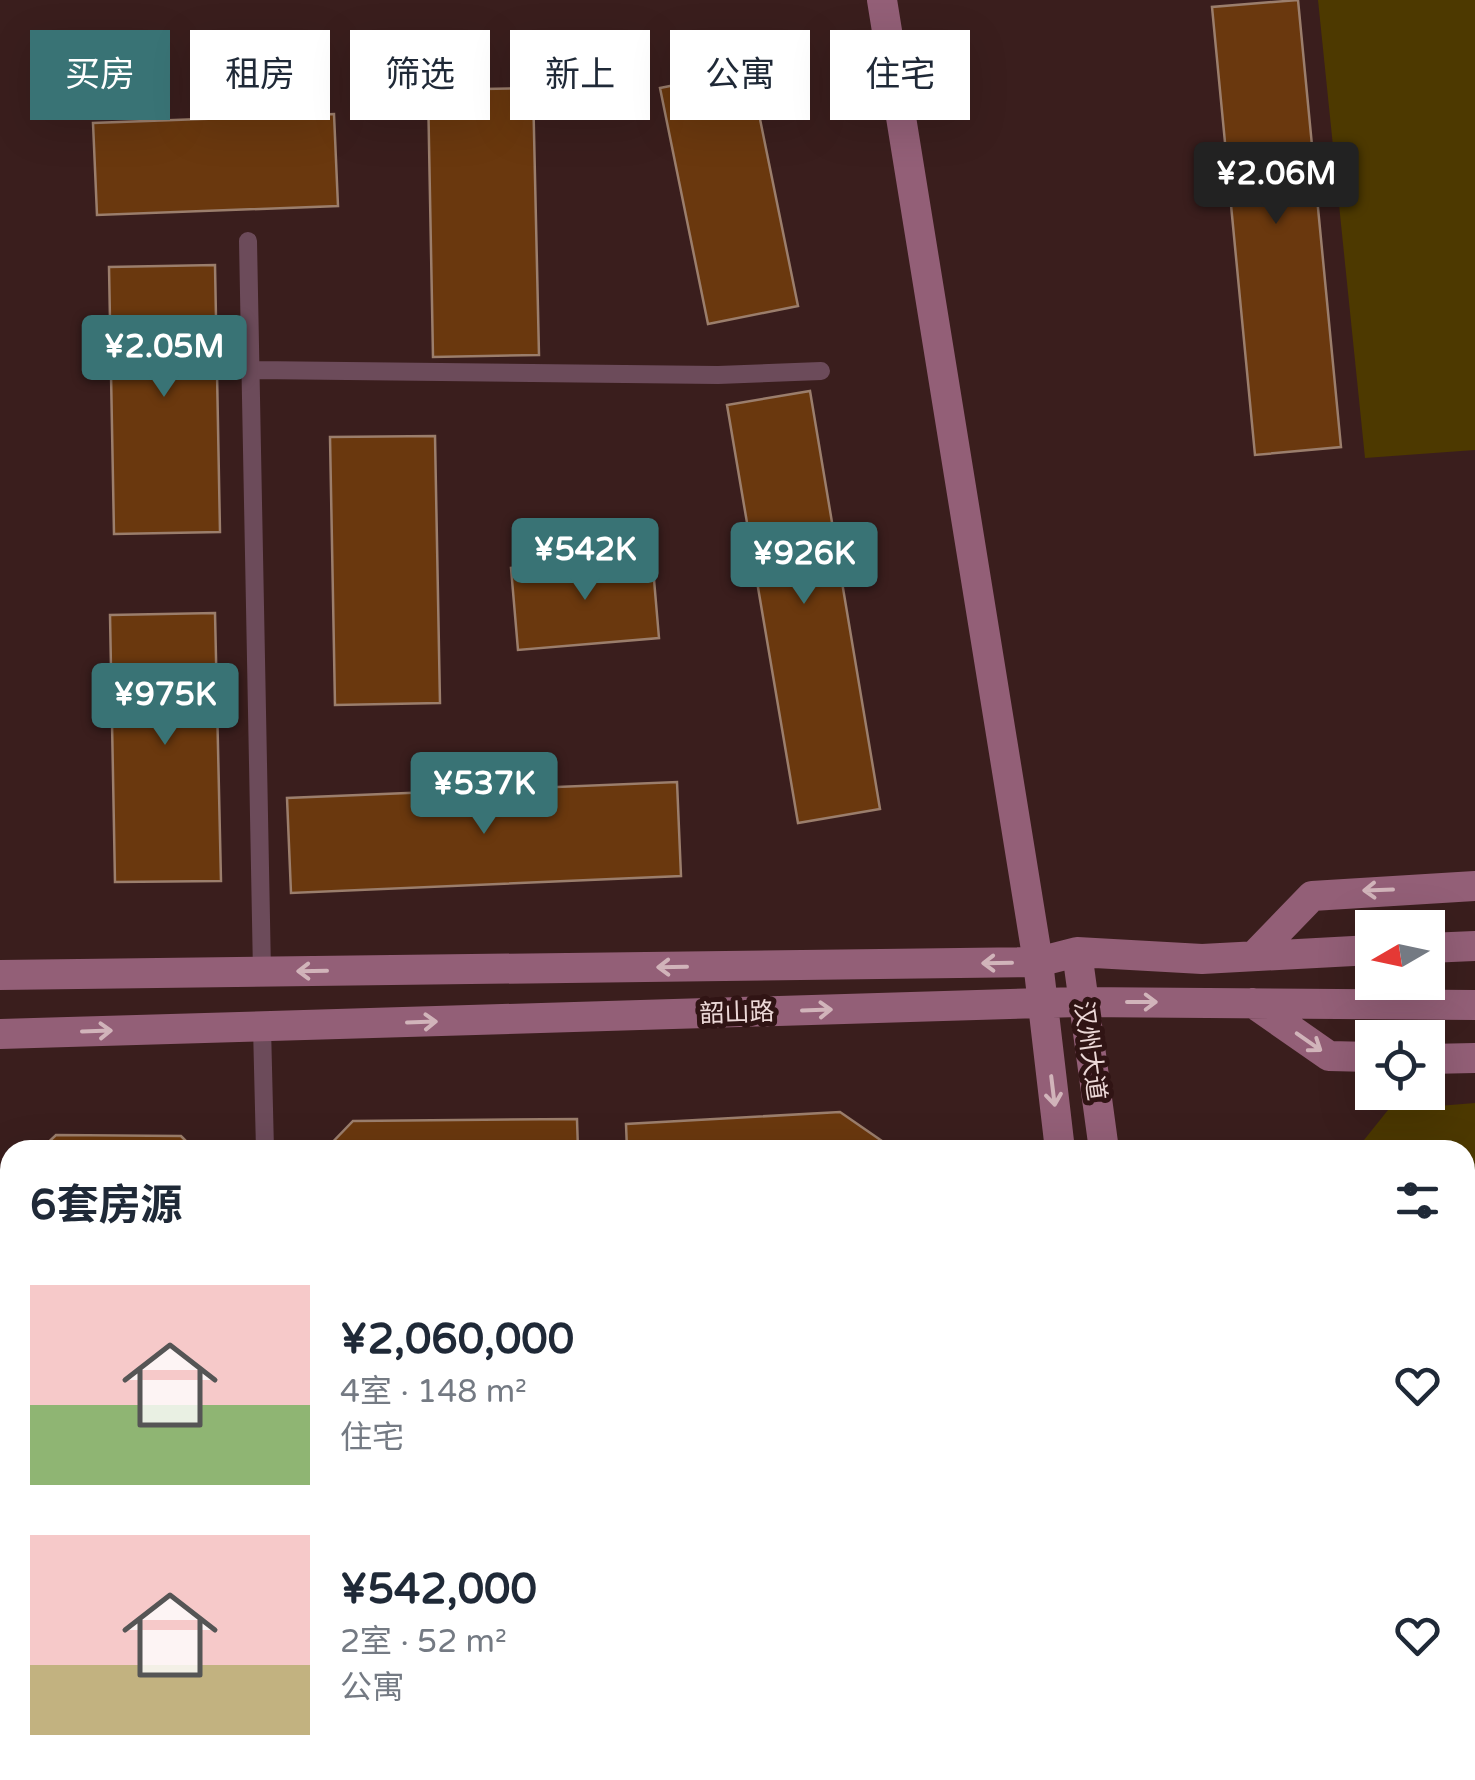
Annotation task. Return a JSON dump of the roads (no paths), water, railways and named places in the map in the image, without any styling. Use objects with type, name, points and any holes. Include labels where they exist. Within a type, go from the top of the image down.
[{"type":"main road","name":"汉州大道","points":[[882,0],[1038,962],[1059,1140]]},
{"type":"main road","points":[[1254,956],[1312,896],[1475,886]]},
{"type":"main road","points":[[1445,947],[1475,946]]},
{"type":"main road","name":"韶山路","points":[[0,975],[1038,962],[1077,952],[1202,958],[1355,951]]},
{"type":"main road","name":"汉州大道","points":[[1077,952],[1103,1140]]},
{"type":"main road","name":"韶山路","points":[[0,1034],[1083,1002],[1475,1005]]},
{"type":"main road","points":[[1253,1002],[1328,1056],[1355,1057]]},
{"type":"main road","points":[[1445,1058],[1475,1058]]},
{"type":"lane","points":[[248,242],[262,972]]},
{"type":"lane","points":[[250,370],[718,376],[822,371]]},
{"type":"lane","points":[[262,1026],[266,1140]]}]
